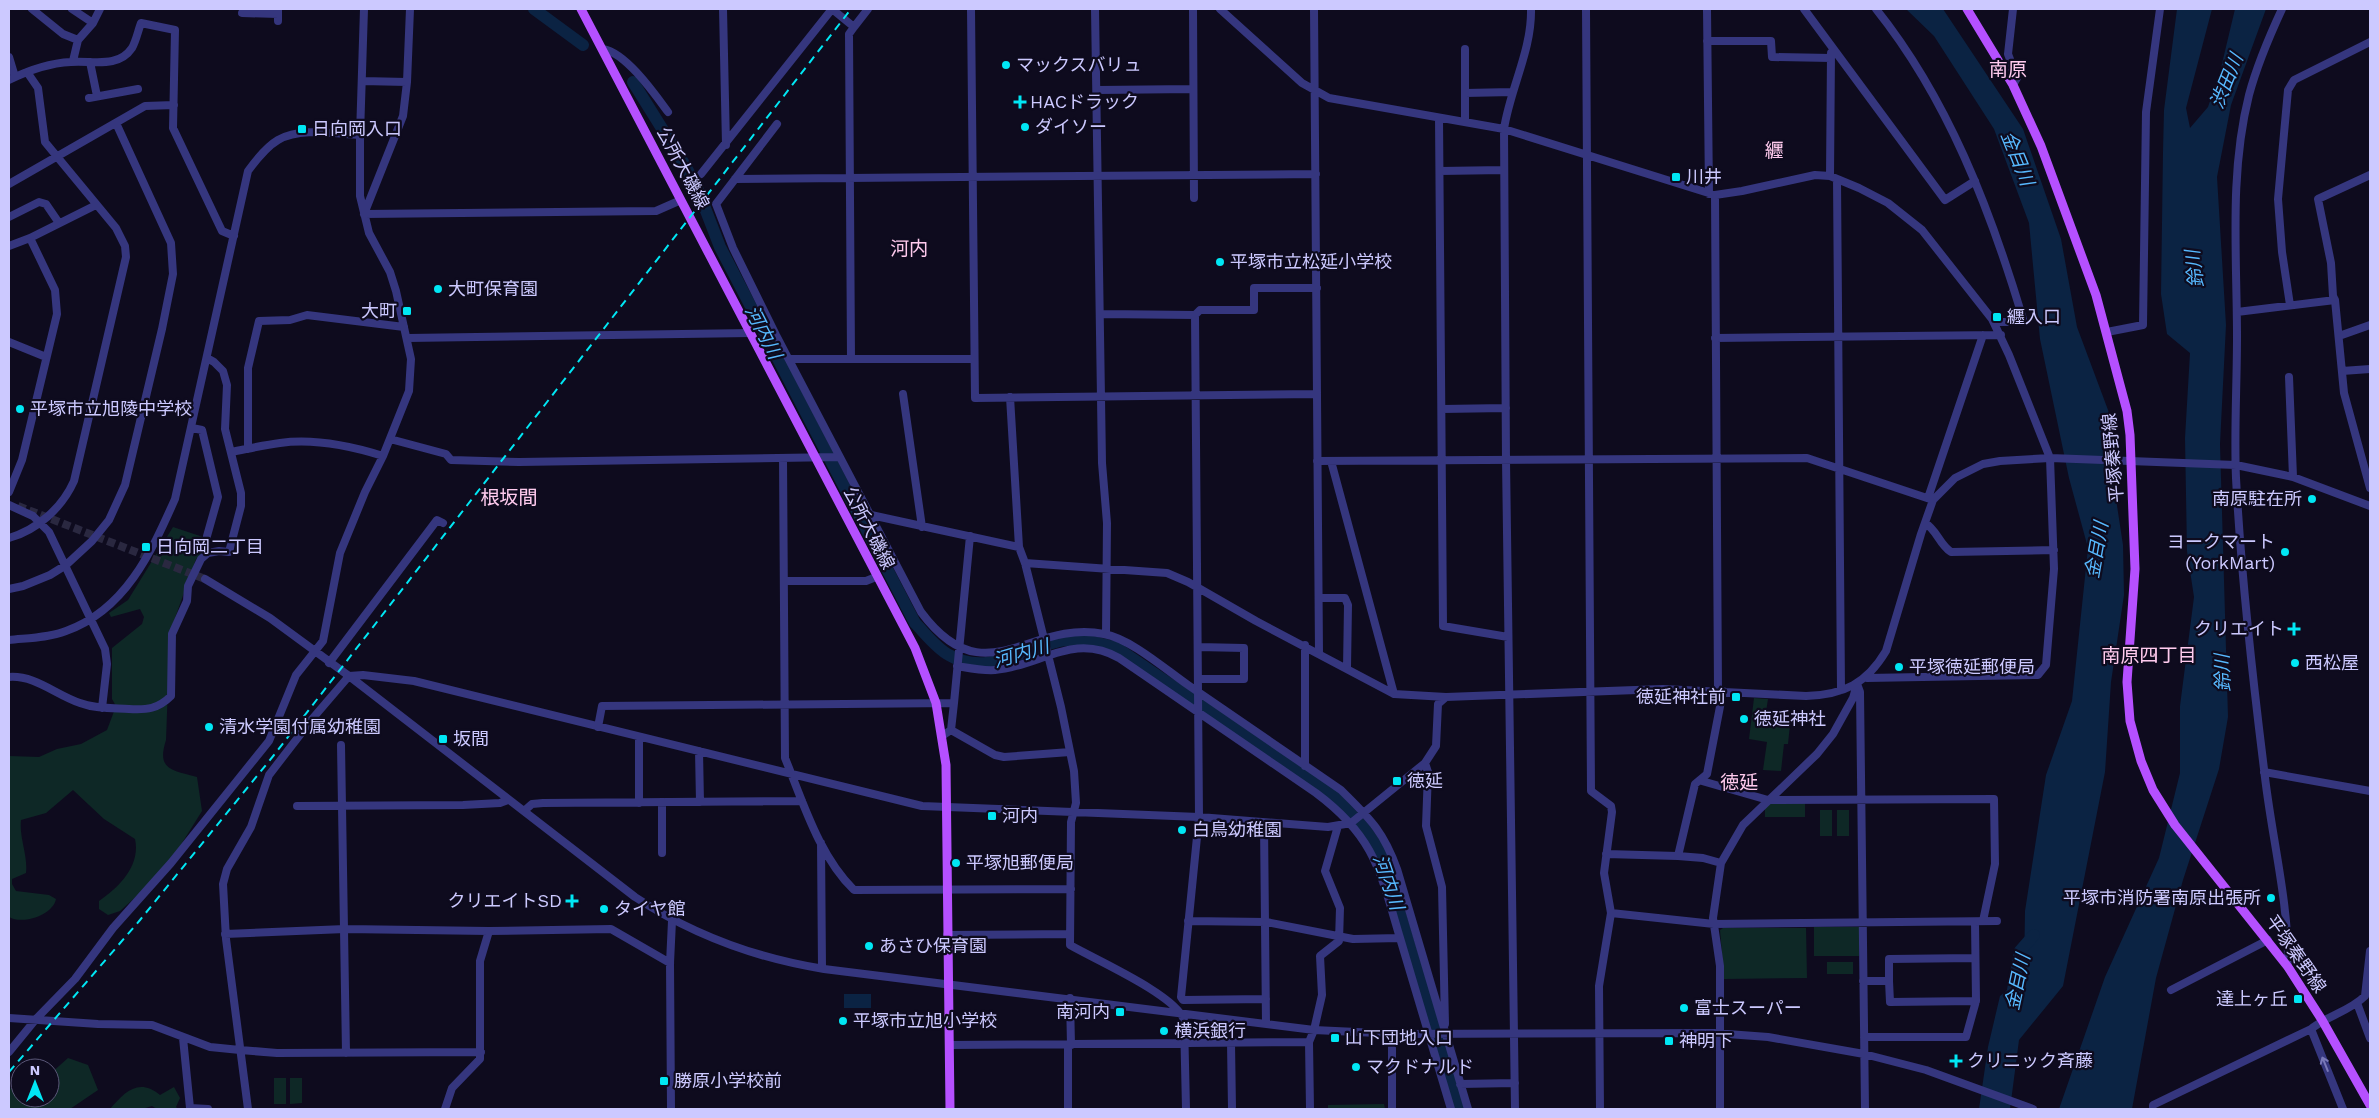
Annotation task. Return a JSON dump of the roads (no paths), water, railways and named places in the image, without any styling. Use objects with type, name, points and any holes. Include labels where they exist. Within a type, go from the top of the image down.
[{"type":"main road","name":"公所大磯線","points":[[581,9],[751,334],[760,345],[876,577],[915,648],[936,704],[942,736],[948,808],[950,1109]]},
{"type":"main road","name":"平塚秦野線","points":[[1967,9],[2013,85],[2054,180],[2083,256],[2107,332],[2127,411],[2132,460],[2135,569],[2128,661],[2128,702],[2138,752],[2154,790],[2175,825],[2288,967],[2322,1020],[2370,1105]]},
{"type":"street","points":[[32,9],[62,34],[78,40]]},
{"type":"street","points":[[72,9],[93,23]]},
{"type":"street","points":[[73,61],[78,40],[93,23],[100,9]]},
{"type":"street","points":[[9,1052],[36,1019],[75,979],[112,928],[171,863],[269,741],[296,675],[323,641],[340,553],[362,499],[383,456],[409,391],[411,377],[408,338],[390,272],[369,233],[360,196],[364,9]]},
{"type":"street","points":[[364,214],[400,127],[407,82],[410,9]]},
{"type":"street","points":[[723,9],[726,146]]},
{"type":"street","points":[[701,174],[726,146],[832,9],[854,27]]},
{"type":"street","points":[[851,359],[849,34],[868,9]]},
{"type":"street","points":[[971,9],[975,398],[1317,394]]},
{"type":"street","points":[[1095,9],[1098,90],[1101,396],[1107,567],[1106,634]]},
{"type":"street","points":[[1193,9],[1194,198]]},
{"type":"street","points":[[1220,9],[1302,83],[1329,98],[1504,129],[1712,194],[1742,191],[1803,176],[1834,178],[1888,203],[1922,230],[1994,322],[2051,458],[2054,550],[2046,665],[2038,675],[1866,678]]},
{"type":"street","points":[[1314,9],[1319,653]]},
{"type":"street","points":[[1515,1109],[1506,460],[1504,129],[1528,39],[1531,9]]},
{"type":"street","points":[[1586,9],[1591,791],[1611,806],[1612,812],[1604,873],[1611,913],[1599,986],[1600,1109]]},
{"type":"street","points":[[1678,856],[1695,784],[1702,781],[1707,774],[1720,691],[1715,338],[1707,9]]},
{"type":"street","points":[[1804,9],[1945,200],[1975,181]]},
{"type":"street","points":[[1876,9],[1892,30],[1934,98],[1975,181],[1998,240],[2023,319],[2009,322],[1994,322]]},
{"type":"street","points":[[2013,9],[2008,54],[2017,78],[2013,85]]},
{"type":"street","points":[[2107,332],[2144,325],[2146,112],[2160,9]]},
{"type":"street","points":[[2282,9],[2259,59],[2248,96],[2239,149],[2234,255],[2237,312],[2234,465],[2264,772],[2286,929],[2288,967]]},
{"type":"street","points":[[242,13],[278,15]]},
{"type":"street","points":[[9,57],[12,79],[27,72],[73,61],[106,63],[121,57],[132,48],[141,23],[175,30],[173,128],[222,231],[234,236]]},
{"type":"street","points":[[1707,41],[1772,41],[1772,57],[1831,58]]},
{"type":"street","points":[[2290,305],[2282,252],[2278,199],[2288,90],[2294,80],[2370,42]]},
{"type":"street","points":[[1831,46],[1839,336],[1841,690]]},
{"type":"street","points":[[1464,48],[1465,122]]},
{"type":"street","points":[[602,49],[619,56],[655,94],[668,112]]},
{"type":"street","points":[[90,62],[93,97],[138,88]]},
{"type":"street","points":[[9,538],[20,535],[39,522],[63,501],[74,481],[124,270],[125,246],[116,228],[45,142],[38,88],[27,72]]},
{"type":"street","points":[[362,81],[407,82]]},
{"type":"street","points":[[1098,90],[1193,89]]},
{"type":"street","points":[[1465,93],[1513,92]]},
{"type":"street","points":[[9,184],[145,106],[174,105]]},
{"type":"street","points":[[1439,118],[1443,626],[1508,637]]},
{"type":"street","points":[[9,589],[23,586],[50,575],[66,565],[92,541],[109,520],[125,485],[173,274],[171,243],[165,226],[116,123]]},
{"type":"street","points":[[777,124],[716,204],[733,248],[790,359],[837,457],[871,515],[921,612],[938,634],[977,653],[998,653],[1061,633],[1087,631],[1106,634],[1135,649],[1341,790],[1364,813],[1384,840],[1397,869],[1444,1034],[1468,1109]]},
{"type":"street","points":[[9,640],[65,632],[91,620],[130,584],[154,546],[175,500],[248,171],[260,155],[278,140],[308,132],[360,136]]},
{"type":"street","points":[[1440,171],[1504,170]]},
{"type":"street","points":[[735,179],[1316,174]]},
{"type":"street","points":[[2370,175],[2318,199],[2331,263],[2333,296],[2335,300],[2346,404],[2370,488]]},
{"type":"street","points":[[364,214],[656,212],[681,200]]},
{"type":"street","points":[[9,217],[39,202],[46,204],[58,223]]},
{"type":"street","points":[[9,246],[30,238],[96,205]]},
{"type":"street","points":[[9,492],[22,460],[55,325],[57,302],[54,290],[30,238]]},
{"type":"street","points":[[1101,314],[1195,315],[1200,310],[1254,310],[1254,288],[1317,288]]},
{"type":"street","points":[[2237,312],[2335,300]]},
{"type":"street","points":[[248,449],[248,368],[259,321],[290,320],[307,315],[404,327]]},
{"type":"street","points":[[1195,315],[1199,817],[1181,996],[1183,1000],[1266,998]]},
{"type":"street","points":[[2338,336],[2370,325]]},
{"type":"street","points":[[408,338],[751,334]]},
{"type":"street","points":[[760,345],[776,335]]},
{"type":"street","points":[[1025,563],[1107,567],[1167,573],[1197,587],[1394,694],[1446,697],[1510,694],[1589,694],[1662,689],[1806,696],[1841,690],[1857,684],[1866,678],[1882,658],[1892,635],[1931,499],[1983,335]]},
{"type":"street","points":[[1715,338],[2000,335]]},
{"type":"street","points":[[9,342],[46,357]]},
{"type":"street","points":[[9,677],[28,678],[80,704],[102,708],[147,710],[161,706],[171,696],[172,634],[187,601],[188,586],[201,559],[208,553],[230,552],[241,506],[238,479],[225,429],[226,385],[223,371],[207,358]]},
{"type":"street","points":[[790,359],[974,359]]},
{"type":"street","points":[[2342,371],[2370,370]]},
{"type":"street","points":[[2289,376],[2293,477]]},
{"type":"street","points":[[903,394],[922,527]]},
{"type":"street","points":[[1010,397],[1019,547],[1025,563],[1074,771],[1076,803],[1072,813],[1070,945],[1164,995],[1182,1013],[1185,1043],[1186,1109]]},
{"type":"street","points":[[1442,410],[1506,408]]},
{"type":"street","points":[[192,428],[202,430],[218,497],[207,536]]},
{"type":"street","points":[[390,439],[446,454],[451,460],[519,462],[837,457]]},
{"type":"street","points":[[231,452],[281,442],[308,441],[357,448],[383,456]]},
{"type":"street","points":[[783,458],[785,758],[802,801],[837,870],[854,890],[1071,889]]},
{"type":"street","points":[[1317,461],[1807,458],[1931,499]]},
{"type":"street","points":[[1931,499],[1955,478],[1982,464],[2051,458],[2144,460],[2234,465],[2293,477],[2370,505]]},
{"type":"street","points":[[1331,461],[1394,694]]},
{"type":"street","points":[[9,505],[25,511],[49,532],[66,565],[107,656],[102,708]]},
{"type":"street","points":[[871,515],[1019,547]]},
{"type":"street","points":[[329,663],[437,520],[443,524]]},
{"type":"street","points":[[1924,523],[1932,527],[1944,547],[1951,552],[2054,550]]},
{"type":"street","points":[[952,730],[956,666],[970,536]]},
{"type":"street","points":[[784,581],[866,581],[876,577]]},
{"type":"street","points":[[205,579],[270,618],[349,676],[635,897],[672,921],[753,954],[822,968],[1314,1030],[1428,1034],[1719,1033],[1804,1042],[1864,1054],[1926,1070],[2033,1109]]},
{"type":"street","points":[[1319,598],[1345,598],[1348,605],[1347,668]]},
{"type":"street","points":[[1305,646],[1305,766]]},
{"type":"street","points":[[1198,647],[1244,648],[1244,679],[1198,679]]},
{"type":"street","points":[[956,666],[994,670],[1074,648],[1093,648],[1106,652],[1119,658],[1316,793],[1352,822],[1375,859],[1451,1109]]},
{"type":"street","points":[[248,1109],[225,934],[223,884],[227,869],[251,827],[269,775],[313,718],[349,676],[364,675],[414,681],[922,806],[1199,817],[1264,824],[1338,826],[1352,822],[1425,763],[1436,746],[1438,704],[1446,697]]},
{"type":"street","points":[[1857,684],[1860,692],[1865,1109]]},
{"type":"street","points":[[1720,1109],[1720,966],[1714,924],[1721,863],[1743,825],[1817,754],[1833,734],[1853,698],[1857,684]]},
{"type":"street","points":[[598,727],[602,706],[954,703]]},
{"type":"street","points":[[952,730],[995,755],[1004,757],[1070,752]]},
{"type":"street","points":[[942,736],[952,730]]},
{"type":"street","points":[[638,736],[639,803]]},
{"type":"street","points":[[341,744],[346,1053]]},
{"type":"street","points":[[699,751],[700,802]]},
{"type":"street","points":[[1425,763],[1428,772],[1426,826],[1442,887],[1444,1034]]},
{"type":"street","points":[[2264,772],[2370,790]]},
{"type":"street","points":[[1702,781],[1768,800],[1994,799],[1995,864],[1979,922],[1976,958],[1976,1001],[1966,1037],[1864,1037]]},
{"type":"street","points":[[297,806],[463,805],[500,803],[508,800]]},
{"type":"street","points":[[524,811],[532,804],[802,801]]},
{"type":"street","points":[[662,802],[662,853]]},
{"type":"street","points":[[1264,824],[1266,1024]]},
{"type":"street","points":[[1310,1109],[1309,1042],[1314,1030],[1322,995],[1320,956],[1336,946],[1339,937],[1340,908],[1325,871],[1338,826]]},
{"type":"street","points":[[821,841],[822,968]]},
{"type":"street","points":[[1606,854],[1678,856],[1703,858],[1721,863]]},
{"type":"street","points":[[1611,913],[1714,924],[1997,921]]},
{"type":"street","points":[[671,1109],[670,963],[672,921]]},
{"type":"street","points":[[1188,921],[1266,922],[1353,939],[1400,938]]},
{"type":"street","points":[[225,934],[345,929],[611,929],[670,963]]},
{"type":"street","points":[[445,1109],[452,1088],[480,1059],[480,961],[489,930]]},
{"type":"street","points":[[948,935],[1070,934]]},
{"type":"street","points":[[2171,990],[2268,940]]},
{"type":"street","points":[[2153,1109],[2154,1105],[2311,1029],[2322,1020],[2356,1003],[2367,992],[2370,951]]},
{"type":"street","points":[[1976,958],[1889,959],[1890,1002],[1976,1001]]},
{"type":"street","points":[[1864,981],[1889,981]]},
{"type":"street","points":[[1068,1109],[1070,998]]},
{"type":"street","points":[[2356,1003],[2370,1038]]},
{"type":"street","points":[[9,1018],[98,1024],[152,1025],[210,1047],[277,1053],[481,1052]]},
{"type":"street","points":[[2311,1029],[2343,1109]]},
{"type":"street","points":[[1392,1033],[1392,1109]]},
{"type":"street","points":[[183,1038],[190,1108],[208,1109]]},
{"type":"street","points":[[950,1045],[1309,1042]]},
{"type":"street","points":[[1231,1043],[1232,1109]]},
{"type":"street","points":[[185,1109],[184,1092],[188,1082]]},
{"type":"street","points":[[1460,1084],[1515,1083]]},
{"type":"water","points":[[1906,9],[1943,9],[2023,129],[2061,239],[2077,327],[2114,426],[2114,486],[2123,545],[2124,595],[2111,682],[2105,772],[2063,986],[2019,1040],[2010,1109],[1979,1109],[1988,1047],[2000,996],[2024,976],[2025,911],[2046,775],[2072,701],[2088,548],[2069,478],[2040,339],[2029,223],[1994,129],[1934,36]]},
{"type":"water","points":[[2177,9],[2212,9],[2186,108],[2190,128],[2208,107],[2220,72],[2235,9],[2266,9],[2231,105],[2217,177],[2226,325],[2220,444],[2228,717],[2219,769],[2183,880],[2156,978],[2132,1109],[2059,1109],[2105,977],[2159,858],[2180,773],[2180,706],[2194,597],[2187,551],[2185,438],[2190,353],[2167,334],[2161,294],[2164,110]]},
{"type":"water","points":[[844,994],[871,994],[871,1008],[844,1008]]},
{"type":"waterway","name":"河内川","points":[[534,9],[583,45]]},
{"type":"waterway","name":"河内川","points":[[633,82],[686,167],[698,190],[720,247],[915,623],[944,652],[963,661],[977,663],[1004,659],[1067,640],[1089,641],[1117,648],[1335,797],[1365,829],[1382,854],[1459,1109]]},
{"type":"waterway","name":"金目川","points":[[2011,1001],[2020,951],[2034,935]]},
{"type":"tunnel","points":[[18,506],[205,579]]},
{"type":"railway","points":[[9,1072],[140,920],[274,755],[851,9]]},
{"type":"place","name":"マックスバリュ","points":[[1006,65]]},
{"type":"place","name":"HACドラック","points":[[1020,102]]},
{"type":"place","name":"ダイソー","points":[[1025,127]]},
{"type":"place","name":"日向岡入口","points":[[302,129]]},
{"type":"place","name":"川井","points":[[1676,177]]},
{"type":"place","name":"平塚市立松延小学校","points":[[1220,262]]},
{"type":"place","name":"大町保育園","points":[[438,289]]},
{"type":"place","name":"大町","points":[[407,311]]},
{"type":"place","name":"纒入口","points":[[1997,317]]},
{"type":"place","name":"平塚市立旭陵中学校","points":[[20,409]]},
{"type":"place","name":"南原駐在所","points":[[2312,499]]},
{"type":"place","name":"日向岡二丁目","points":[[146,547]]},
{"type":"place","name":"ヨークマート (YorkMart)","points":[[2285,552]]},
{"type":"place","name":"クリエイト","points":[[2294,629]]},
{"type":"place","name":"西松屋","points":[[2295,663]]},
{"type":"place","name":"平塚徳延郵便局","points":[[1899,667]]},
{"type":"place","name":"徳延神社前","points":[[1736,697]]},
{"type":"place","name":"徳延神社","points":[[1744,719]]},
{"type":"place","name":"清水学園付属幼稚園","points":[[209,727]]},
{"type":"place","name":"坂間","points":[[443,739]]},
{"type":"place","name":"徳延","points":[[1397,781]]},
{"type":"place","name":"河内","points":[[992,816]]},
{"type":"place","name":"白鳥幼稚園","points":[[1182,830]]},
{"type":"place","name":"平塚旭郵便局","points":[[956,863]]},
{"type":"place","name":"平塚市消防署南原出張所","points":[[2271,898]]},
{"type":"place","name":"クリエイトSD","points":[[572,901]]},
{"type":"place","name":"タイヤ館","points":[[604,909]]},
{"type":"place","name":"あさひ保育園","points":[[869,946]]},
{"type":"place","name":"達上ヶ丘","points":[[2298,999]]},
{"type":"place","name":"富士スーパー","points":[[1684,1008]]},
{"type":"place","name":"南河内","points":[[1120,1012]]},
{"type":"place","name":"平塚市立旭小学校","points":[[843,1021]]},
{"type":"place","name":"横浜銀行","points":[[1164,1031]]},
{"type":"place","name":"山下団地入口","points":[[1335,1038]]},
{"type":"place","name":"神明下","points":[[1669,1041]]},
{"type":"place","name":"クリニック斉藤","points":[[1956,1061]]},
{"type":"place","name":"マクドナルド","points":[[1356,1067]]},
{"type":"place","name":"勝原小学校前","points":[[664,1081]]},
{"type":"district","name":"南原","points":[[2008,69]]},
{"type":"district","name":"纒","points":[[1774,150]]},
{"type":"district","name":"河内","points":[[909,248]]},
{"type":"district","name":"根坂間","points":[[509,497]]},
{"type":"district","name":"南原四丁目","points":[[2149,655]]},
{"type":"district","name":"徳延","points":[[1739,782]]},
{"type":"water label","name":"渋田川","points":[[2226,81]]},
{"type":"water label","name":"鈴川","points":[[2194,269]]},
{"type":"water label","name":"鈴川","points":[[2222,673]]}]
